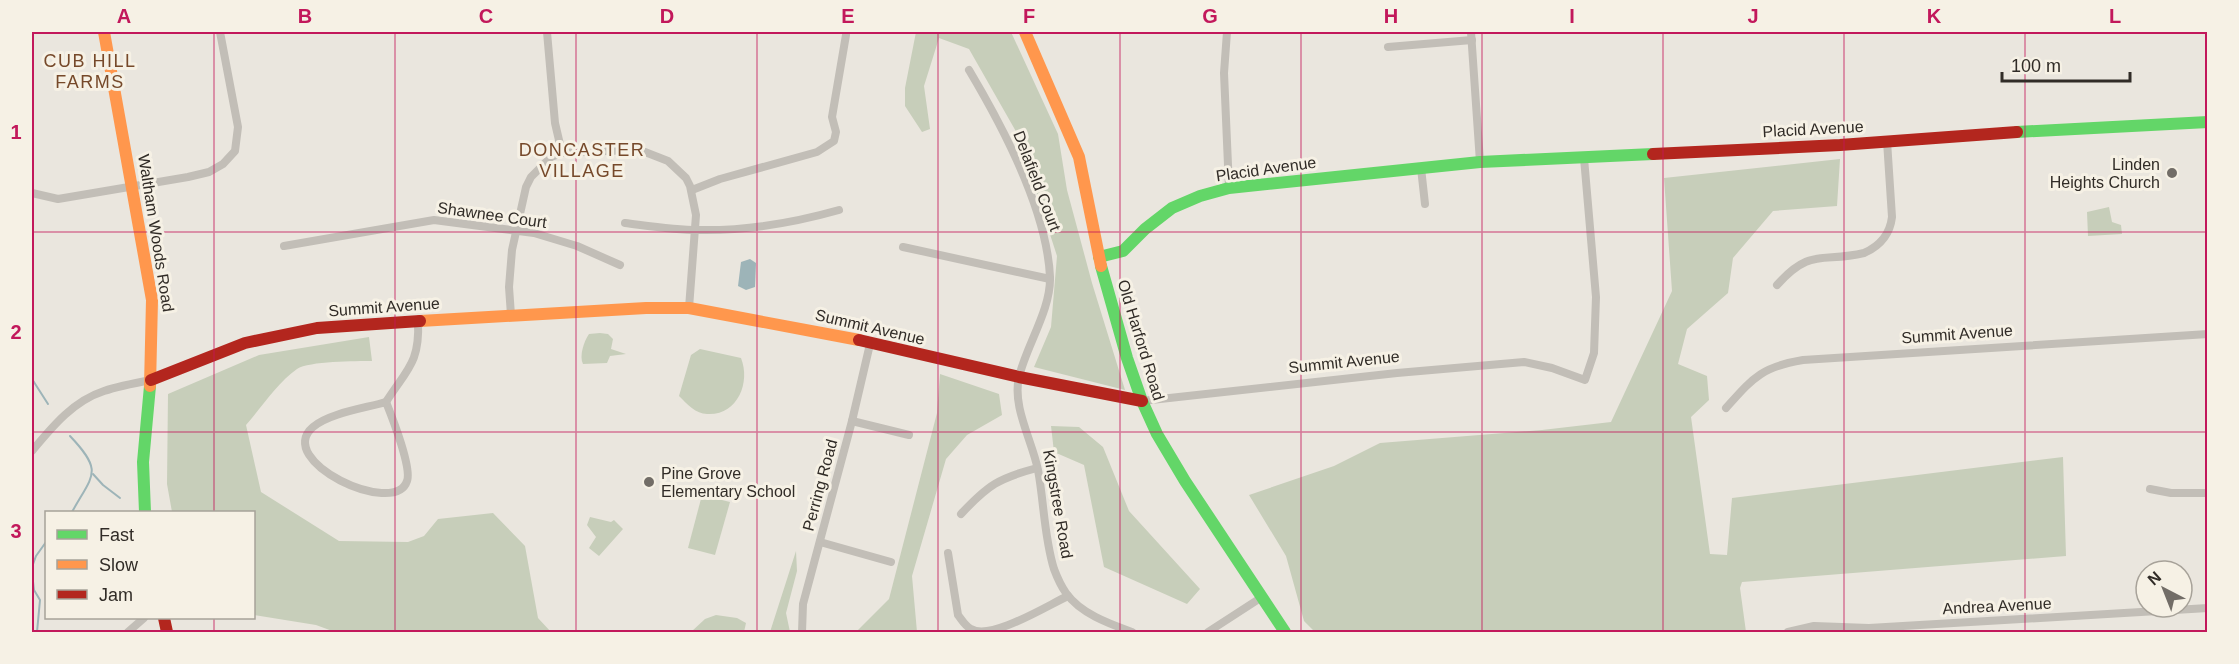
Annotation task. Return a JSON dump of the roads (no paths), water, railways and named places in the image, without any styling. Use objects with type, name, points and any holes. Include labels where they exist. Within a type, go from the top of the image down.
[{"type":"street","name":"Waltham Woods Road","points":[[104,32],[152,300],[153,342],[144,442],[145,511]]},
{"type":"street","points":[[32,193],[58,199],[209,172],[223,164],[235,151],[238,127],[220,32]]},
{"type":"street","points":[[547,32],[555,123],[562,153]]},
{"type":"street","name":"Old Harford Road","points":[[1025,32],[1079,157],[1099,257],[1127,358],[1142,401],[1169,455],[1285,633]]},
{"type":"street","points":[[1227,32],[1224,73],[1228,188]]},
{"type":"street","points":[[692,190],[720,179],[817,152],[834,141],[836,132],[832,117],[846,36]]},
{"type":"street","points":[[1388,47],[1471,36],[1480,162]]},
{"type":"street","name":"Delafield Court","points":[[969,70],[991,108],[1024,180],[1043,234],[1050,279],[1035,337],[1018,377]]},
{"type":"street","name":"Placid Avenue","points":[[1099,257],[1123,251],[1145,229],[1172,208],[1200,196],[1228,188],[1480,162],[1840,145],[2011,132],[2208,122]]},
{"type":"street","points":[[1777,285],[1786,274],[1810,259],[1864,253],[1871,250],[1885,237],[1892,217],[1887,141]]},
{"type":"street","points":[[510,315],[512,250],[518,232],[526,187],[531,177],[550,157],[562,153],[631,150],[663,158],[686,178],[692,190],[695,203],[695,230],[689,308]]},
{"type":"street","name":"Summit Avenue","points":[[150,380],[245,343],[317,328],[510,315],[689,308],[844,337],[1018,377],[1142,401],[1397,373],[1524,362],[1552,368],[1585,380],[1594,353],[1596,297],[1584,158]]},
{"type":"street","points":[[1421,168],[1425,204]]},
{"type":"street","points":[[625,223],[695,230],[761,227],[808,219],[839,210]]},
{"type":"street","name":"Shawnee Court","points":[[284,246],[434,220],[534,233],[561,240],[620,265]]},
{"type":"street","points":[[903,247],[1050,279]]},
{"type":"street","points":[[386,402],[407,466],[408,480],[403,488],[393,493],[372,492],[316,466],[309,456],[306,444],[307,434],[312,428],[334,417],[386,402],[415,355],[419,341],[418,321]]},
{"type":"street","name":"Summit Avenue","points":[[1726,408],[1754,378],[1781,364],[1803,360],[2208,334]]},
{"type":"street","name":"Perring Road","points":[[802,633],[803,604],[870,344]]},
{"type":"street","name":"Kingstree Road","points":[[1018,377],[1020,410],[1037,468],[1054,567],[1068,596],[1094,616],[1132,633]]},
{"type":"street","points":[[32,451],[63,415],[82,402],[102,392],[150,380]]},
{"type":"street","points":[[852,421],[909,435]]},
{"type":"street","points":[[961,514],[994,483],[1007,476],[1037,468]]},
{"type":"street","points":[[2150,489],[2171,493],[2208,493]]},
{"type":"street","points":[[820,542],[891,562]]},
{"type":"street","points":[[948,553],[958,615],[972,630],[983,632],[1012,624],[1068,596]]},
{"type":"street","points":[[1208,633],[1262,597]]},
{"type":"street","name":"Andrea Avenue","points":[[1788,633],[1814,626],[1937,628],[2208,608]]},
{"type":"street","points":[[128,633],[143,619]]},
{"type":"water","points":[[750,259],[756,263],[755,287],[746,290],[738,286],[741,262]]},
{"type":"waterway","points":[[32,379],[48,404]]},
{"type":"waterway","points":[[70,436],[88,458],[92,473],[90,481],[73,511]]},
{"type":"waterway","points":[[93,474],[120,498]]},
{"type":"waterway","points":[[32,567],[36,556],[45,543]]},
{"type":"waterway","points":[[32,573],[34,590],[40,600],[37,632]]},
{"type":"place","name":"Linden Heights Church","points":[[2172,173]]},
{"type":"place","name":"Pine Grove Elementary School","points":[[649,482]]},
{"type":"district","name":"CUB HILL FARMS","points":[[90,71]]},
{"type":"district","name":"DONCASTER VILLAGE","points":[[582,160]]}]
